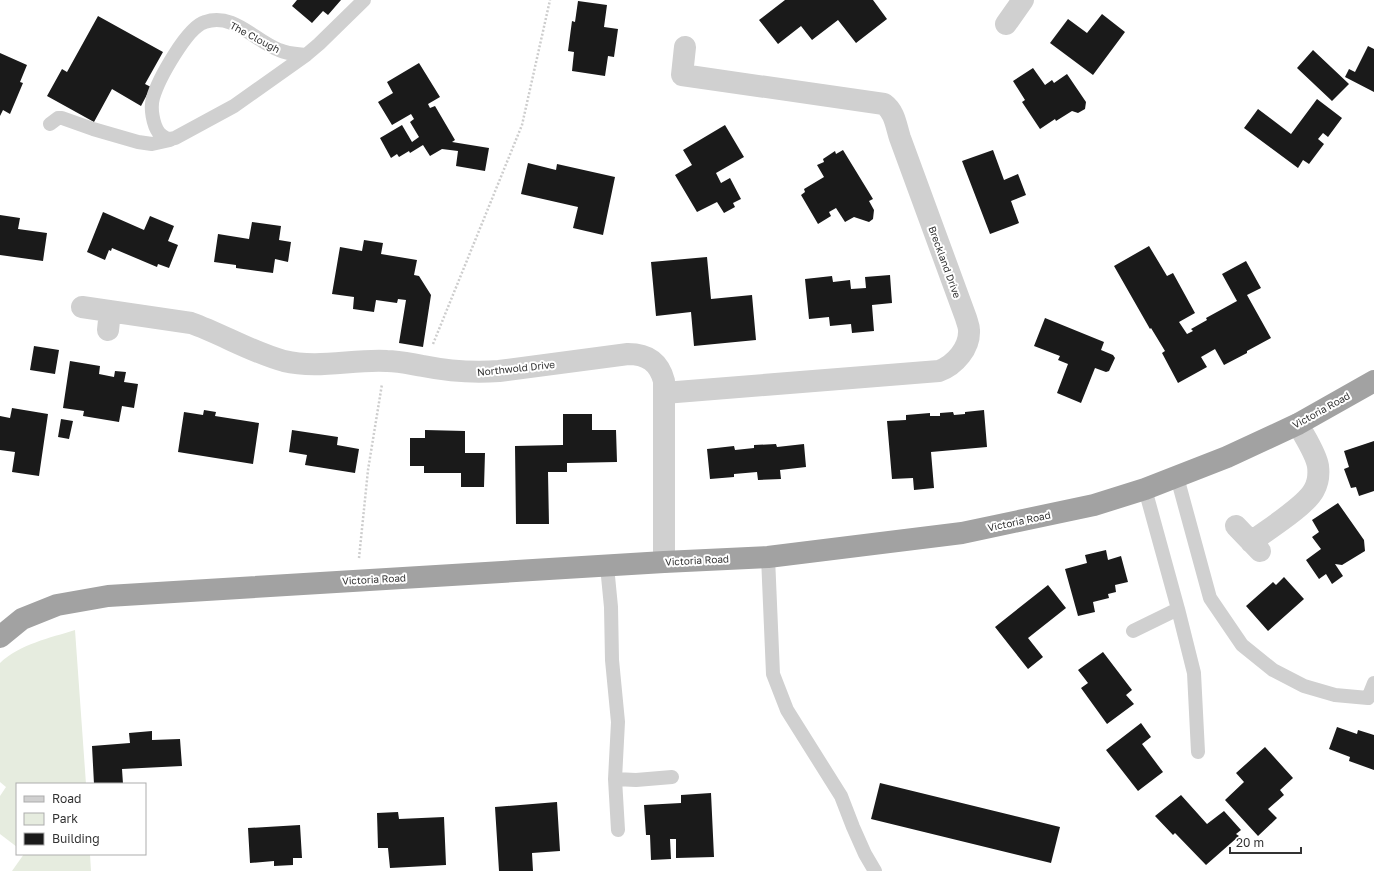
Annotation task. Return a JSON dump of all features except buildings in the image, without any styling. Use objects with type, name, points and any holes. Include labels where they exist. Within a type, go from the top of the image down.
[{"type":"highway","name":"Victoria Road","points":[[0,636],[22,619],[57,605],[108,596],[357,580],[768,557],[962,533],[1094,505],[1145,488],[1227,457],[1298,424],[1374,381]]},
{"type":"street","points":[[1006,24],[1024,0]]},
{"type":"street","name":"Breckland Drive","points":[[664,393],[940,371],[953,364],[961,354],[968,342],[969,330],[892,112],[889,108],[884,104],[682,76],[685,47]]},
{"type":"street","name":"Northwold Drive","points":[[82,307],[109,321],[191,323],[206,328],[260,354],[285,361],[312,364],[385,360],[477,372],[499,371],[628,354],[636,354],[646,357],[656,365],[661,372],[664,381],[664,562]]},
{"type":"street","points":[[1236,526],[1256,546],[1301,505],[1314,490],[1318,478],[1318,465],[1315,456],[1298,424]]},
{"type":"lane","points":[[50,124],[58,118],[62,118],[138,142],[152,144],[170,140],[234,106],[306,54],[330,34],[364,0]]},
{"type":"lane","name":"The Clough","points":[[170,140],[158,131],[152,117],[152,99],[171,59],[193,29],[203,22],[215,19],[228,22],[249,32],[278,50],[292,54],[306,54]]},
{"type":"lane","points":[[1177,476],[1210,598],[1242,645],[1273,670],[1304,686],[1335,695],[1368,698],[1374,683]]},
{"type":"lane","points":[[1145,488],[1194,673],[1198,752]]},
{"type":"lane","points":[[768,557],[773,674],[787,710],[841,796],[865,854],[876,871]]},
{"type":"lane","points":[[607,566],[611,608],[612,660],[618,722],[615,779],[618,830]]},
{"type":"lane","points":[[1133,631],[1178,609]]},
{"type":"lane","points":[[615,779],[636,780],[672,777]]},
{"type":"path","points":[[424,366],[522,125],[550,0]]},
{"type":"path","points":[[357,580],[368,470],[385,360]]},
{"type":"green space","points":[[75,630],[86,783],[16,783],[16,846],[0,834],[0,796],[6,787],[0,782],[0,663],[8,656],[26,646]]},
{"type":"green space","points":[[23,855],[90,855],[91,871],[12,871]]}]
